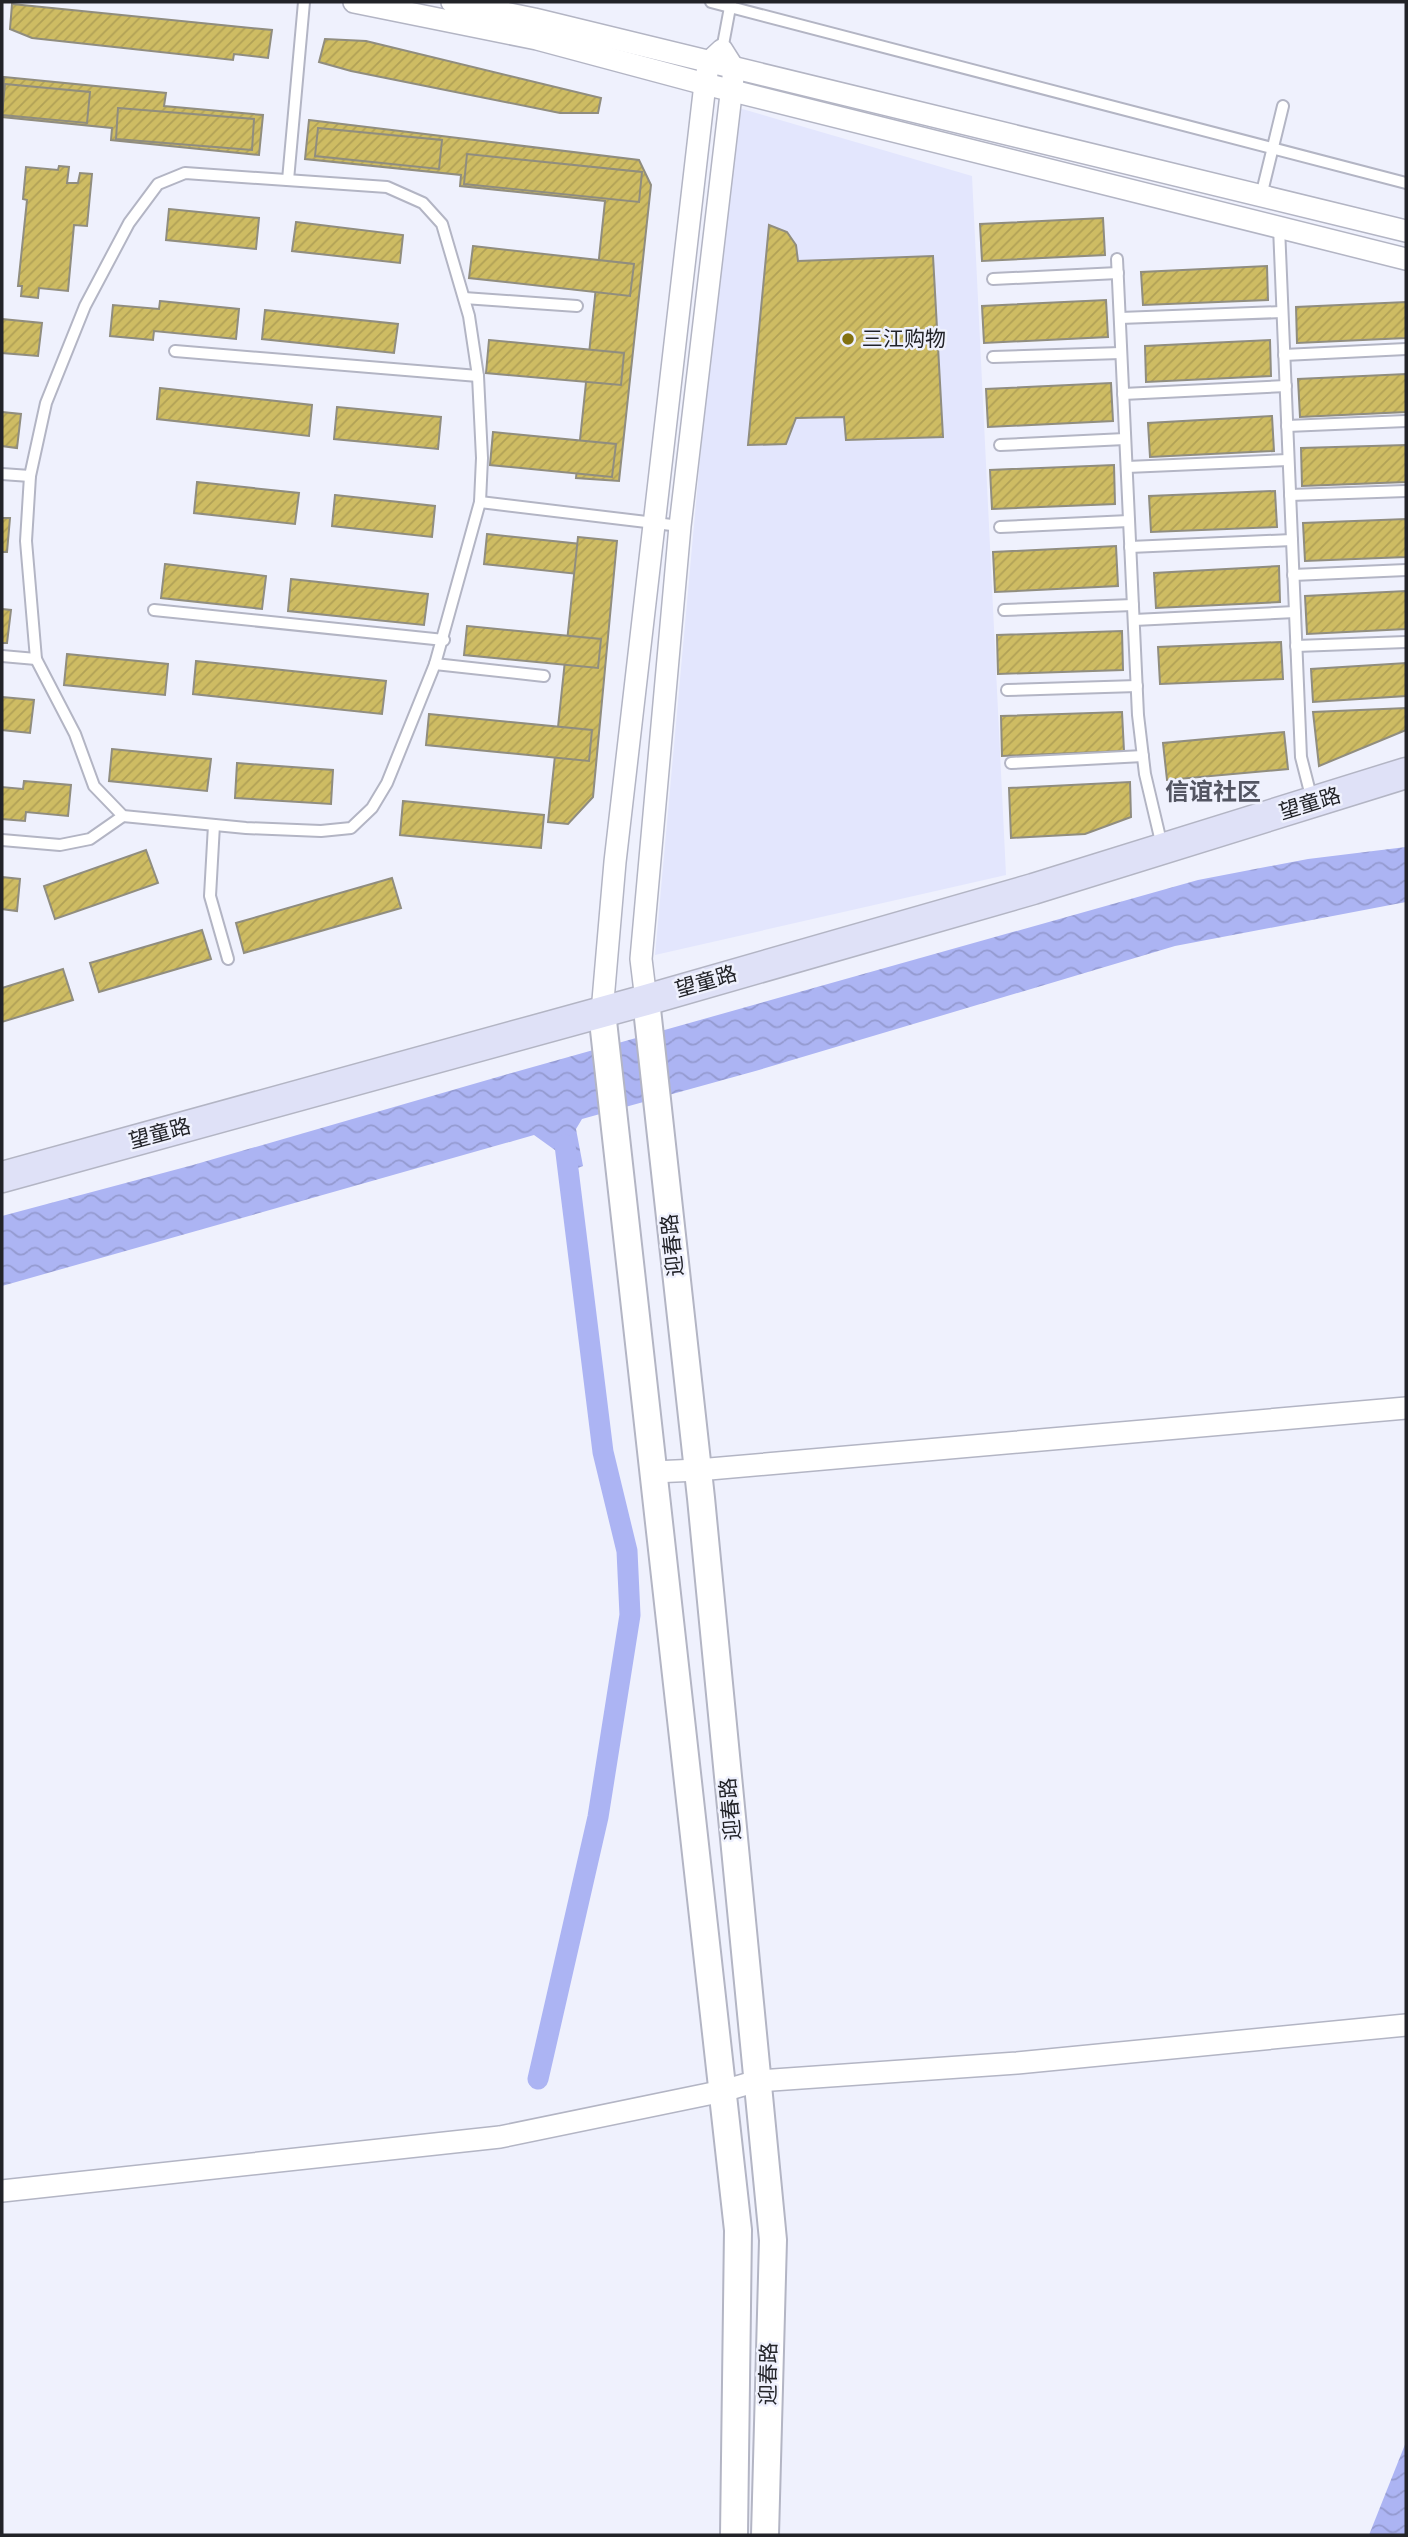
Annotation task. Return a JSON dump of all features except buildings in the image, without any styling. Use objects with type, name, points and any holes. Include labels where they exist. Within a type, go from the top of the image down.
[{"type":"main road","name":"望童路","points":[[2,1177],[646,1000],[1163,849],[1406,774]]},
{"type":"street","points":[[354,2],[537,39],[705,84],[732,79],[1261,196],[1406,231]]},
{"type":"street","points":[[452,2],[715,56],[732,79],[1279,228],[1406,259]]},
{"type":"street","points":[[602,1012],[615,862],[705,84],[715,56]]},
{"type":"street","points":[[646,1000],[641,959],[680,526],[732,79]]},
{"type":"street","name":"迎春路","points":[[646,1000],[698,1470],[772,2240],[765,2535]]},
{"type":"street","name":"迎春路","points":[[602,1012],[738,2230],[734,2535]]},
{"type":"street","points":[[653,1472],[1406,1408]]},
{"type":"street","points":[[2,2191],[500,2137],[723,2091],[757,2081],[1017,2063],[1406,2025]]},
{"type":"lane","points":[[288,180],[304,2]]},
{"type":"lane","points":[[711,2],[731,4],[1406,183]]},
{"type":"lane","points":[[715,56],[731,4]]},
{"type":"lane","points":[[1261,196],[1283,106]]},
{"type":"lane","points":[[186,173],[288,180],[387,187],[423,203],[442,224],[464,298],[478,376],[482,458],[480,502],[444,640],[435,664],[387,783],[372,808],[351,828],[321,831],[214,825],[123,816],[94,786],[75,734],[36,659],[26,541],[30,476],[46,403],[85,306],[130,223],[158,184],[186,173]]},
{"type":"lane","points":[[1279,228],[1301,757],[1312,803]]},
{"type":"lane","points":[[1117,259],[1136,686],[1143,756],[1163,849]]},
{"type":"lane","points":[[993,279],[1118,273]]},
{"type":"lane","points":[[464,298],[577,306]]},
{"type":"lane","points":[[1120,317],[1282,312]]},
{"type":"lane","points":[[1284,355],[1406,349]]},
{"type":"lane","points":[[174,351],[478,376]]},
{"type":"lane","points":[[993,357],[1121,353]]},
{"type":"lane","points":[[1124,394],[1286,386]]},
{"type":"lane","points":[[1287,426],[1406,421]]},
{"type":"lane","points":[[1000,445],[1125,439]]},
{"type":"lane","points":[[1126,467],[1289,460]]},
{"type":"lane","points":[[2,474],[30,476]]},
{"type":"lane","points":[[1290,495],[1406,491]]},
{"type":"lane","points":[[480,502],[680,526]]},
{"type":"lane","points":[[1000,527],[1129,521]]},
{"type":"lane","points":[[1130,547],[1292,540]]},
{"type":"lane","points":[[1293,575],[1406,570]]},
{"type":"lane","points":[[1004,610],[1133,605]]},
{"type":"lane","points":[[154,610],[444,640]]},
{"type":"lane","points":[[1134,620],[1295,612]]},
{"type":"lane","points":[[1296,646],[1406,642]]},
{"type":"lane","points":[[2,656],[36,659]]},
{"type":"lane","points":[[435,664],[544,676]]},
{"type":"lane","points":[[1007,690],[1136,686]]},
{"type":"lane","points":[[1011,763],[1143,756]]},
{"type":"lane","points":[[2,840],[60,845],[90,839],[123,816]]},
{"type":"lane","points":[[214,825],[210,896],[228,958]]},
{"type":"shaded area","points":[[732,106],[972,176],[1006,875],[655,955]]},
{"type":"water","points":[[1406,847],[1406,902],[1175,946],[759,1070],[582,1119],[576,1129],[583,1166],[560,1175],[559,1153],[534,1135],[2,1286],[2,1216],[193,1165],[1198,880],[1308,859]]},
{"type":"water","points":[[1406,2442],[1406,2535],[1369,2535]]},
{"type":"waterway","points":[[538,2079],[598,1817],[630,1615],[627,1551],[603,1452],[565,1145]]},
{"type":"place","name":"三江购物","points":[[848,339]]},
{"type":"district","name":"信谊社区","points":[[1213,793]]}]
